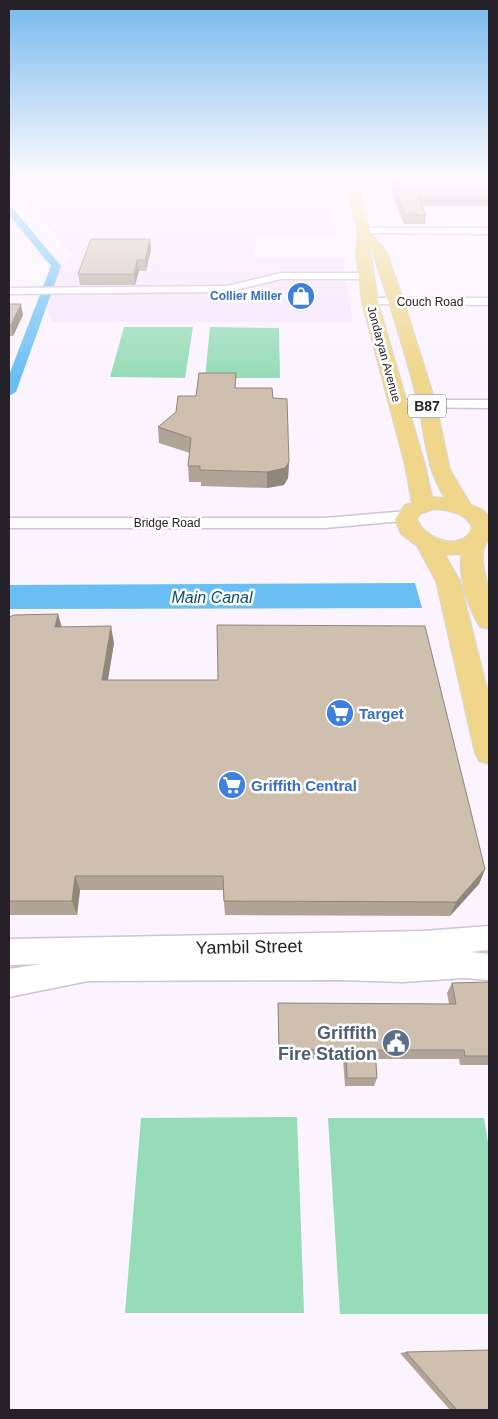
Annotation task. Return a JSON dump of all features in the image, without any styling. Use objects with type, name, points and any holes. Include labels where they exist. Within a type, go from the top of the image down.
[{"type":"main road","name":"Jondaryan Avenue","points":[[363,243],[363,254],[370,302],[415,465],[415,510]]},
{"type":"main road","name":"Jondaryan Avenue","points":[[373,243],[380,253],[427,404],[440,470],[462,507]]},
{"type":"main road","points":[[415,510],[442,503],[462,507]]},
{"type":"main road","name":"B87","points":[[462,507],[479,520],[482,527],[481,535],[475,541],[471,562],[473,581],[487,616]]},
{"type":"main road","name":"B87","points":[[415,510],[406,523],[408,530],[420,540],[441,566],[448,581],[489,753]]},
{"type":"main road","points":[[420,540],[447,548],[468,545],[475,541]]},
{"type":"street","points":[[9,291],[227,289],[281,276],[366,276]]},
{"type":"street","name":"Couch Road","points":[[370,302],[489,302]]},
{"type":"street","points":[[398,404],[489,404]]},
{"type":"street","name":"Bridge Road","points":[[325,523],[415,510]]},
{"type":"street","name":"Bridge Road","points":[[9,523],[325,523],[397,530],[420,540]]},
{"type":"street","name":"Yambil Street","points":[[9,952],[416,944],[489,938]]},
{"type":"street","name":"Yambil Street","points":[[17,981],[88,968],[341,967],[403,969],[464,964],[489,967]]},
{"type":"shaded area","points":[[62,243],[255,243],[254,257],[343,257],[353,322],[53,322],[37,291],[73,255]]},
{"type":"green space","points":[[124,327],[193,327],[185,378],[110,377]]},
{"type":"green space","points":[[210,327],[279,328],[280,378],[205,378]]},
{"type":"green space","points":[[297,1117],[304,1313],[125,1313],[141,1118]]},
{"type":"green space","points":[[328,1118],[484,1118],[489,1149],[489,1314],[340,1314]]},
{"type":"water","name":"Main Canal","points":[[415,583],[422,608],[9,609],[9,585]]},
{"type":"building","points":[[89,243],[149,243],[145,260],[137,260],[134,274],[78,274]]},
{"type":"building","points":[[9,304],[21,304],[11,325],[9,325]]},
{"type":"building","points":[[199,373],[236,373],[235,388],[272,388],[273,398],[287,399],[289,462],[285,468],[267,472],[200,470],[200,466],[188,466],[191,438],[158,427],[176,412],[178,396],[196,396]]},
{"type":"building","name":"Griffith Central","points":[[58,614],[55,627],[111,626],[102,680],[218,680],[217,625],[425,626],[485,869],[456,902],[224,901],[223,876],[75,876],[72,901],[9,901],[9,617],[14,615]]},
{"type":"building","points":[[489,982],[489,1056],[465,1056],[464,1050],[375,1050],[377,1078],[347,1078],[346,1050],[279,1049],[278,1003],[456,1004],[452,983]]},
{"type":"building","points":[[489,1350],[489,1410],[457,1410],[406,1352]]},
{"type":"waterway","points":[[9,392],[55,272],[56,266],[37,243]]},
{"type":"place","name":"Collier Miller","points":[[301,296]]},
{"type":"place","name":"Target","points":[[340,713]]},
{"type":"place","name":"Griffith Central","points":[[232,785]]},
{"type":"place","name":"Griffith Fire Station","points":[[396,1043]]}]
